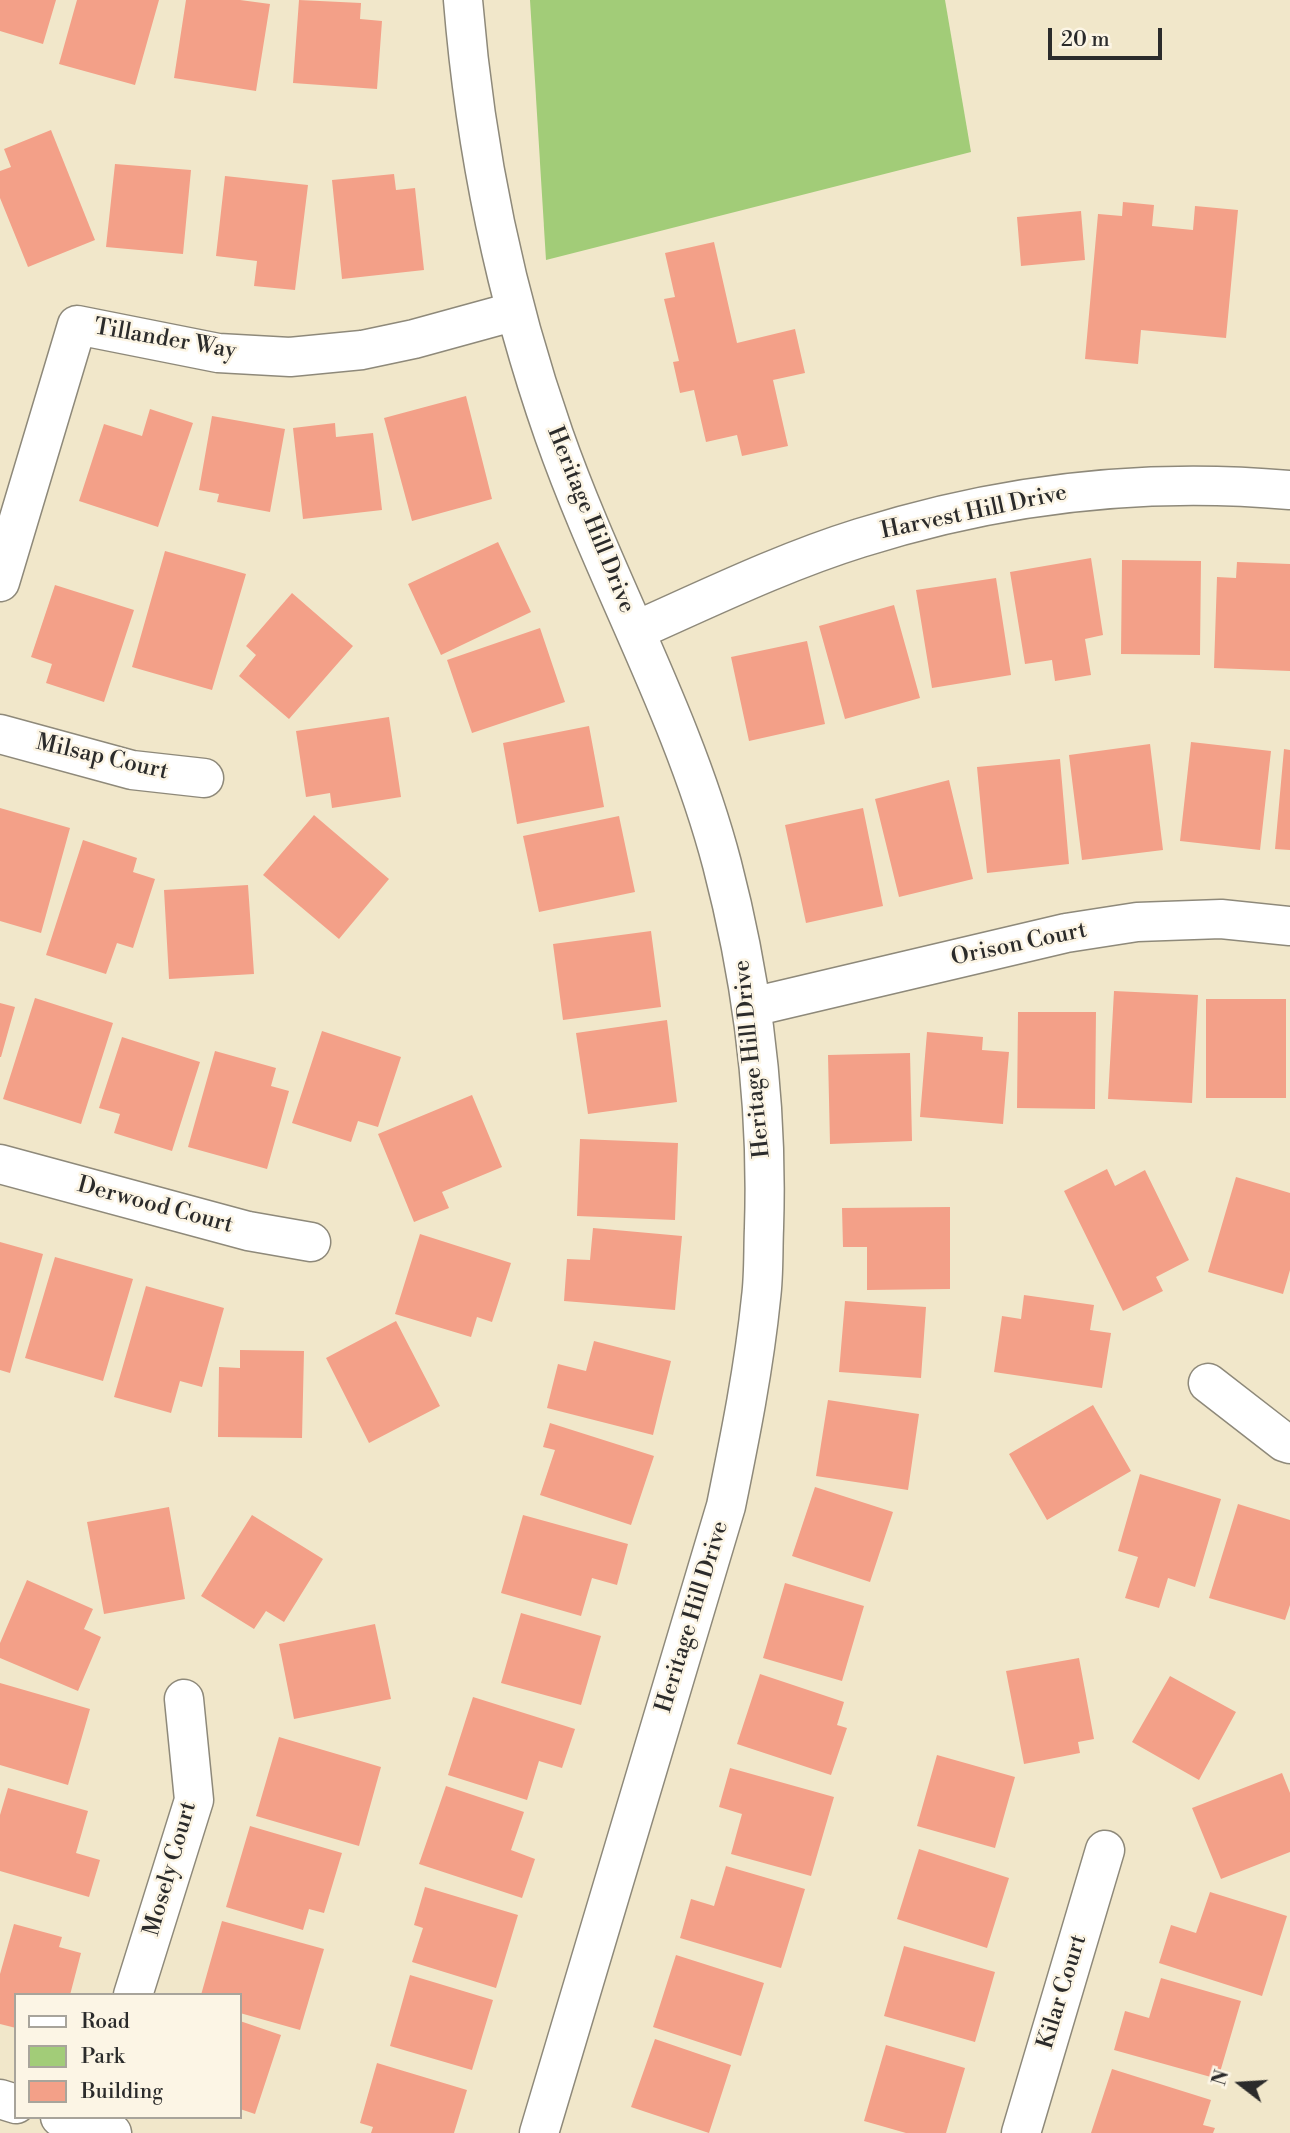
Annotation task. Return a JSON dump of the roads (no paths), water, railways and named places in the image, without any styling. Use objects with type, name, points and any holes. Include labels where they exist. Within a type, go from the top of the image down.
[{"type":"street","name":"Heritage Hill Drive","points":[[463,0],[485,173],[516,311],[554,435],[688,757],[717,848],[746,967],[762,1097],[765,1185],[762,1294],[748,1401],[726,1506],[539,2133]]},
{"type":"street","name":"Tillander Way","points":[[0,582],[76,325],[218,353],[290,356],[362,350],[414,339],[516,311]]},
{"type":"street","name":"Harvest Hill Drive","points":[[635,631],[788,564],[859,538],[931,517],[1041,495],[1153,485],[1247,486],[1290,490]]},
{"type":"street","name":"Milsap Court","points":[[0,734],[132,770],[204,778]]},
{"type":"street","name":"Orison Court","points":[[752,1007],[1066,933],[1125,923],[1221,919],[1290,926]]},
{"type":"street","name":"Derwood Court","points":[[0,1164],[248,1231],[311,1242]]},
{"type":"street","points":[[1208,1383],[1284,1443],[1290,1444]]},
{"type":"street","name":"Mosely Court","points":[[134,1993],[194,1800],[184,1699]]},
{"type":"street","name":"Kilar Court","points":[[1021,2133],[1105,1850]]}]
